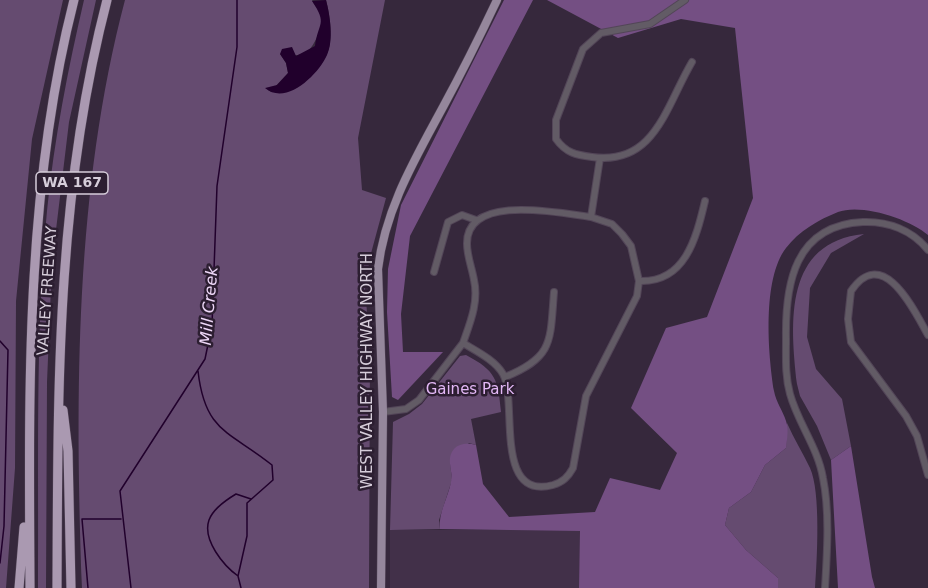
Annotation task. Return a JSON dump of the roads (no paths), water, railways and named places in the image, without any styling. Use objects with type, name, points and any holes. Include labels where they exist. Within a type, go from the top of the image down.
[{"type":"highway","name":"VALLEY FREEWAY","points":[[30,588],[34,280],[55,85],[74,0]]},
{"type":"highway","name":"VALLEY FREEWAY","points":[[57,588],[58,369],[63,265],[74,166],[87,89],[107,0]]},
{"type":"highway","points":[[58,369],[68,451],[71,588]]},
{"type":"highway","points":[[19,588],[30,468]]},
{"type":"main road","name":"WEST VALLEY HIGHWAY NORTH","points":[[381,588],[383,412],[378,269],[387,221],[410,167],[497,0]]},
{"type":"street","points":[[685,0],[650,24],[601,33],[583,49],[555,130],[556,139],[570,153],[600,158],[628,153],[646,144],[692,62]]},
{"type":"street","points":[[591,217],[600,158]]},
{"type":"street","points":[[639,281],[665,279],[677,269],[699,229],[705,201]]},
{"type":"street","points":[[383,412],[400,411],[412,406],[463,343],[475,301],[475,283],[466,246],[469,231],[476,220],[492,213],[534,210],[591,217],[612,224],[631,246],[639,281],[637,296],[586,396],[573,468],[567,478],[548,486],[528,482],[516,471],[505,377],[492,362],[463,343]]},
{"type":"street","points":[[434,272],[448,222],[462,215],[476,220]]},
{"type":"street","points":[[825,588],[823,477],[818,458],[794,407],[787,379],[786,302],[790,279],[811,244],[823,234],[846,224],[872,222],[888,224],[916,238],[928,250]]},
{"type":"street","points":[[928,335],[903,292],[890,279],[873,276],[863,279],[851,291],[848,309],[851,342],[906,416],[917,436],[928,475]]},
{"type":"street","points":[[505,377],[529,367],[542,356],[549,338],[554,292]]},
{"type":"waterway","name":"Mill Creek","points":[[131,588],[120,491],[205,359],[212,325],[217,186],[237,47],[237,0]]},
{"type":"waterway","points":[[0,341],[8,350],[4,526],[0,563]]},
{"type":"waterway","points":[[198,371],[201,391],[213,419],[232,437],[272,465],[273,480],[247,503],[247,536],[238,576],[241,588]]},
{"type":"waterway","points":[[238,576],[227,566],[211,544],[209,520],[220,505],[232,496],[236,494],[251,499]]},
{"type":"waterway","points":[[88,588],[82,519],[121,519]]},
{"type":"park label","name":"Gaines Park","points":[[470,390]]}]
